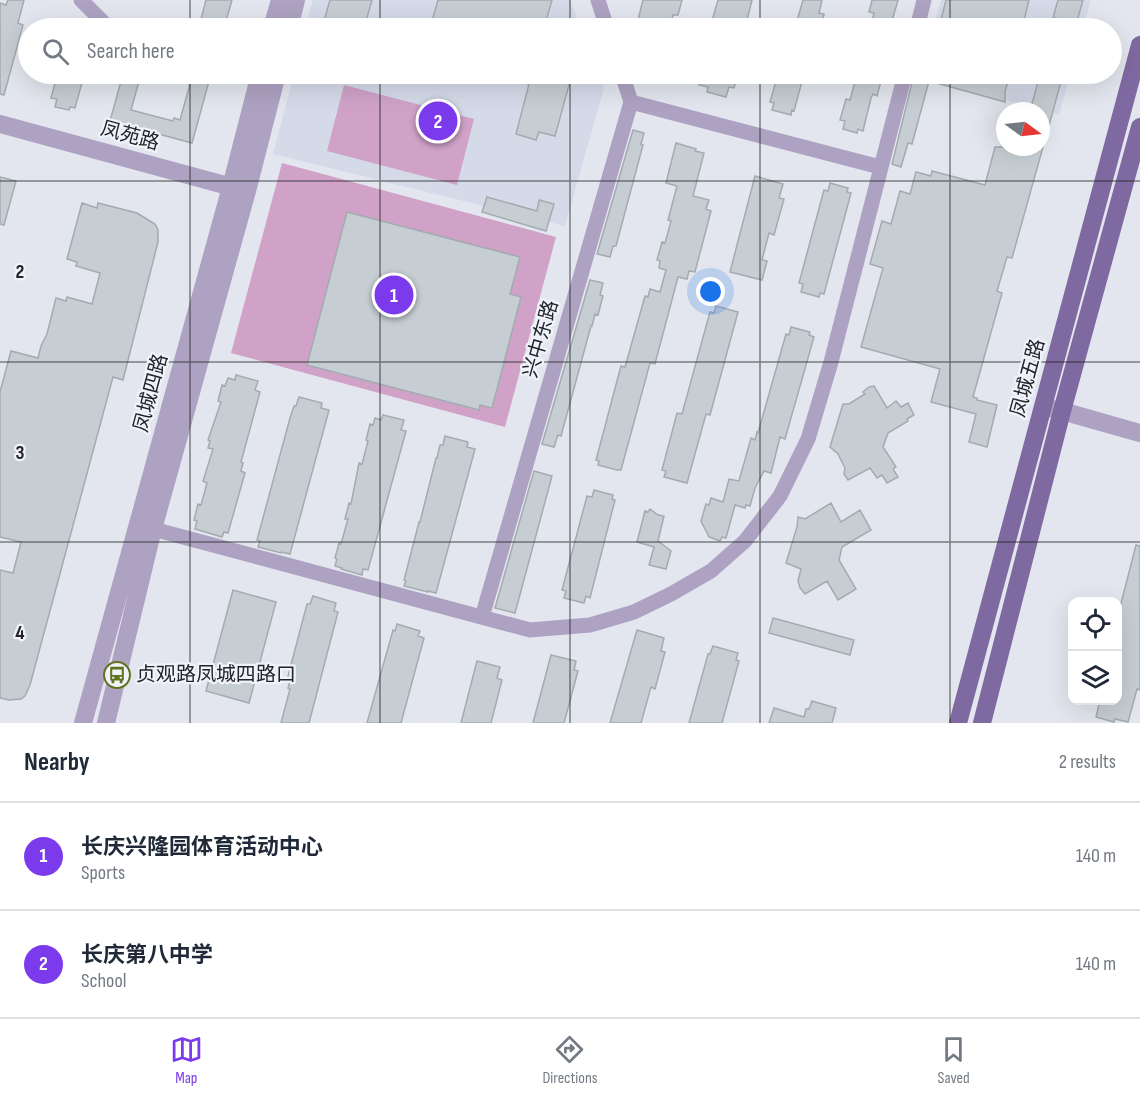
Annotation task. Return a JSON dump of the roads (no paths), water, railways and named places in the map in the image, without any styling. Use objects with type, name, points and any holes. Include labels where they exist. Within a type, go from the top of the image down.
[{"type":"main road","name":"凤城五路","points":[[958,723],[1140,45]]},
{"type":"main road","points":[[981,723],[1062,411],[1140,127]]},
{"type":"street","points":[[81,0],[99,18]]},
{"type":"street","points":[[275,18],[280,0]]},
{"type":"street","points":[[292,18],[296,0]]},
{"type":"street","points":[[598,0],[604,18]]},
{"type":"street","points":[[920,18],[924,0]]},
{"type":"street","name":"凤城四路","points":[[106,723],[239,189],[258,84]]},
{"type":"street","name":"凤城四路","points":[[83,723],[239,189],[274,84]]},
{"type":"street","points":[[625,84],[631,102],[880,167]]},
{"type":"street","points":[[153,529],[530,630],[590,625],[634,612],[711,571],[745,541],[780,496],[808,439],[831,362],[902,84]]},
{"type":"street","name":"兴中东路","points":[[482,617],[631,102]]},
{"type":"street","name":"凤苑路","points":[[0,124],[239,189]]},
{"type":"street","points":[[1043,407],[1140,433]]},
{"type":"place","name":"长庆第八中学","points":[[438,121]]},
{"type":"place","name":"长庆兴隆园体育活动中心","points":[[394,295]]},
{"type":"place","name":"贞观路凤城四路口","points":[[117,675]]}]
